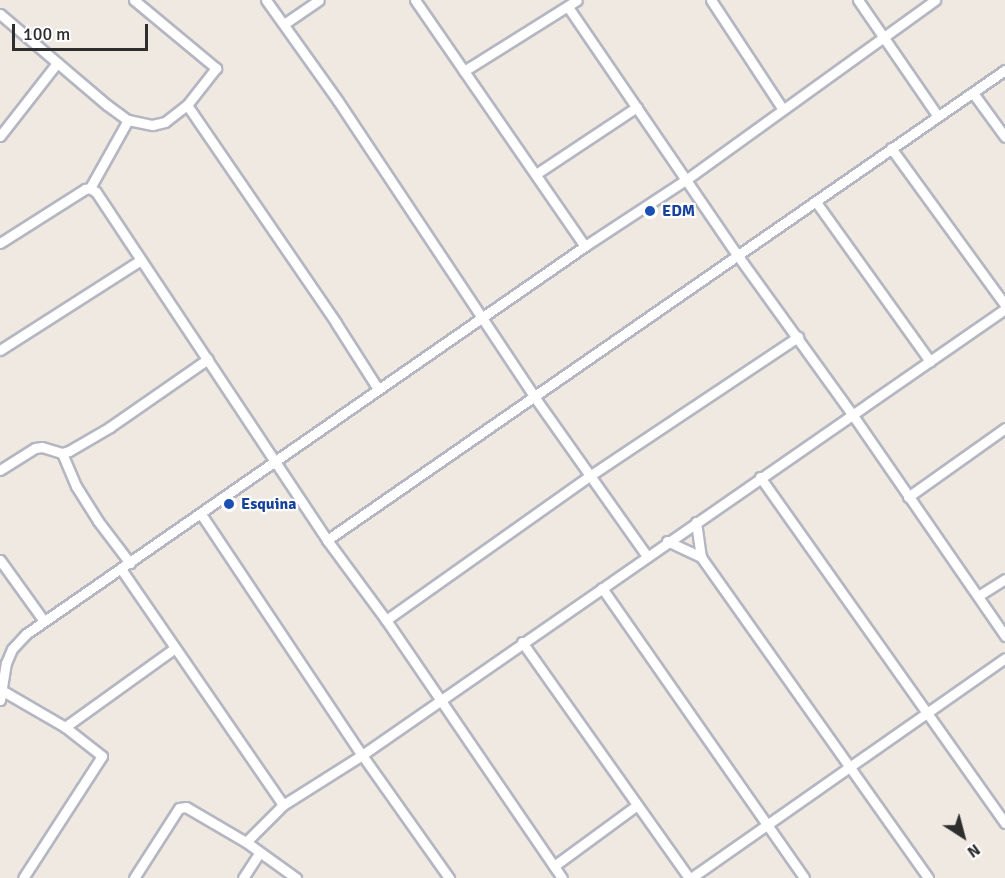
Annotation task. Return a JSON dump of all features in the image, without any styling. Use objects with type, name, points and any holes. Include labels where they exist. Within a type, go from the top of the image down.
[{"type":"street","points":[[0,14],[107,105],[128,120],[152,125],[165,122],[187,105],[216,68],[134,0]]},
{"type":"street","points":[[266,0],[285,24],[533,395],[647,556]]},
{"type":"street","points":[[285,24],[319,0]]},
{"type":"street","points":[[415,0],[585,246]]},
{"type":"street","points":[[464,71],[577,0]]},
{"type":"street","points":[[711,0],[782,108]]},
{"type":"street","points":[[858,0],[937,115]]},
{"type":"street","points":[[23,878],[102,756],[65,727],[2,696],[2,676],[17,641],[585,246],[687,179],[782,108],[935,0]]},
{"type":"street","points":[[568,6],[738,256],[798,337],[1005,636]]},
{"type":"street","points":[[0,136],[57,63]]},
{"type":"street","points":[[327,540],[533,395],[1005,70]]},
{"type":"street","points":[[973,93],[1005,137]]},
{"type":"street","points":[[187,105],[336,323],[378,389]]},
{"type":"street","points":[[536,174],[637,107]]},
{"type":"street","points":[[0,243],[73,196],[90,188],[128,120]]},
{"type":"street","points":[[246,842],[283,805],[362,755],[1005,307],[891,148]]},
{"type":"street","points":[[90,188],[96,192],[327,540],[386,620],[562,878]]},
{"type":"street","points":[[816,202],[930,361]]},
{"type":"street","points":[[0,349],[141,260]]},
{"type":"street","points":[[386,620],[591,475],[798,337]]},
{"type":"street","points":[[0,470],[35,448],[42,447],[62,453],[110,427],[207,359]]},
{"type":"street","points":[[908,497],[1005,428]]},
{"type":"street","points":[[62,453],[82,495],[130,563]]},
{"type":"street","points":[[760,477],[1005,823]]},
{"type":"street","points":[[201,514],[362,755],[449,878]]},
{"type":"street","points":[[696,522],[701,557],[928,878]]},
{"type":"street","points":[[667,541],[701,557]]},
{"type":"street","points":[[0,560],[44,621]]},
{"type":"street","points":[[121,569],[283,805]]},
{"type":"street","points":[[978,596],[1005,579]]},
{"type":"street","points":[[602,588],[804,878]]},
{"type":"street","points":[[522,642],[690,878],[1005,658]]},
{"type":"street","points":[[65,727],[175,648]]},
{"type":"street","points":[[554,866],[637,805]]},
{"type":"street","points":[[134,878],[181,807],[246,842],[296,878]]},
{"type":"street","points":[[243,878],[259,852]]},
{"type":"place","name":"EDM","points":[[650,211]]},
{"type":"place","name":"Esquina","points":[[229,504]]}]
